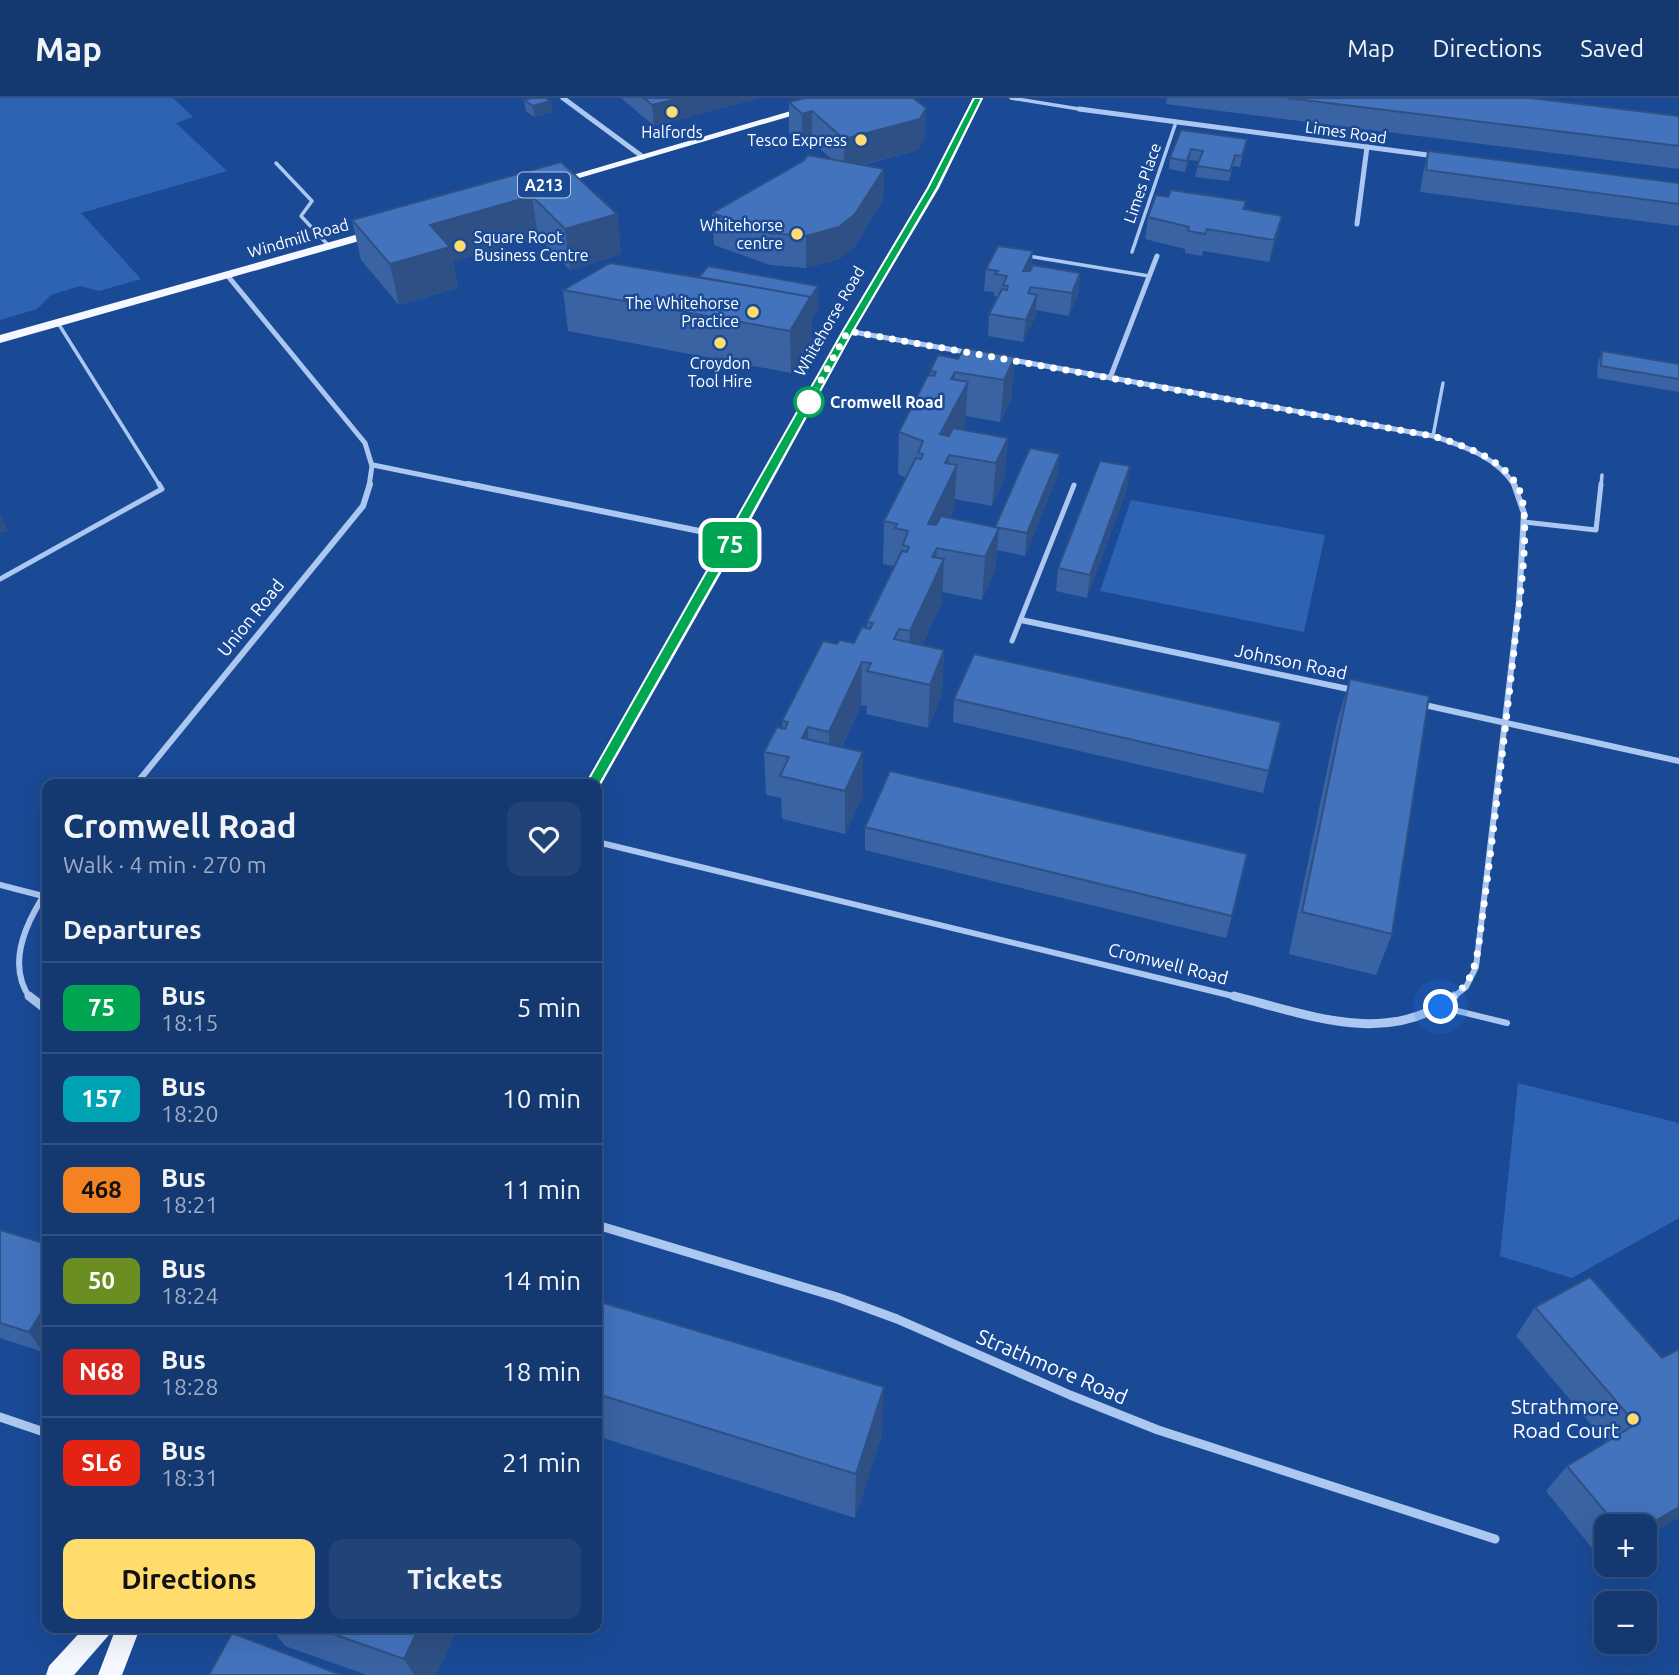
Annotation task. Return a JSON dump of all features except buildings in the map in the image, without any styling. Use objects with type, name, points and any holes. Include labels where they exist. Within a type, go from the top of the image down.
[{"type":"main road","name":"A213","points":[[539,186],[847,98]]},
{"type":"main road","name":"Whitehorse Road","points":[[596,779],[734,538],[848,331],[933,188],[978,98]]},
{"type":"main road","name":"Windmill Road","points":[[0,339],[394,227]]},
{"type":"main road","points":[[58,1675],[96,1633]]},
{"type":"main road","points":[[110,1675],[126,1633]]},
{"type":"street","points":[[563,98],[643,157]]},
{"type":"street","name":"Limes Road","points":[[1079,109],[1449,158]]},
{"type":"street","points":[[1357,223],[1367,147]]},
{"type":"street","points":[[1110,378],[1157,256]]},
{"type":"street","points":[[227,275],[365,443],[371,453],[373,465],[734,538]]},
{"type":"street","points":[[848,331],[976,354]]},
{"type":"street","name":"Cromwell Road","points":[[602,843],[1335,1021],[1397,1024],[1441,1007],[1466,987],[1476,967],[1506,723],[1524,522],[1519,488],[1501,467],[1478,453],[1433,436],[1002,359]]},
{"type":"street","name":"Union Road","points":[[140,779],[363,506],[373,465]]},
{"type":"street","name":"Johnson Road","points":[[1021,620],[1368,693]]},
{"type":"street","points":[[1408,701],[1679,761]]},
{"type":"street","points":[[0,885],[42,893]]},
{"type":"street","points":[[42,899],[22,932],[13,964],[13,978],[19,994],[42,1007]]},
{"type":"street","name":"Strathmore Road","points":[[602,1226],[837,1297],[897,1319],[1070,1395],[1158,1430],[1495,1539]]},
{"type":"street","points":[[0,1417],[42,1431]]},
{"type":"lane","name":"Limes Road","points":[[1011,98],[1079,109]]},
{"type":"lane","name":"Limes Place","points":[[1132,252],[1176,122]]},
{"type":"lane","points":[[275,163],[312,201],[301,216],[329,246]]},
{"type":"lane","points":[[1026,256],[1149,276]]},
{"type":"lane","points":[[0,579],[162,489],[58,323]]},
{"type":"lane","points":[[1433,436],[1443,383]]},
{"type":"lane","points":[[1524,522],[1597,530],[1602,475]]},
{"type":"lane","points":[[1012,641],[1074,485]]},
{"type":"lane","points":[[1441,1007],[1507,1023]]},
{"type":"shaded area","points":[[0,98],[173,98],[193,117],[176,123],[227,171],[81,213],[141,279],[99,291],[80,286],[51,295],[37,309],[0,320]]},
{"type":"shaded area","points":[[1131,500],[1325,535],[1304,632],[1100,591]]},
{"type":"shaded area","points":[[1518,1083],[1679,1123],[1679,1218],[1572,1278],[1500,1256]]},
{"type":"bus line","name":"75","points":[[596,779],[734,538],[848,331],[933,188],[978,98]]},
{"type":"place","name":"Halfords","points":[[672,112]]},
{"type":"place","name":"Tesco Express","points":[[861,140]]},
{"type":"place","name":"Whitehorse centre","points":[[797,234]]},
{"type":"place","name":"Square Root Business Centre","points":[[460,246]]},
{"type":"place","name":"The Whitehorse Practice","points":[[753,312]]},
{"type":"place","name":"Croydon Tool Hire","points":[[720,343]]},
{"type":"place","name":"Cromwell Road","points":[[809,402]]},
{"type":"place","name":"Strathmore Road Court","points":[[1633,1419]]},
{"type":"route","points":[[809,402],[848,331],[1433,436],[1478,453],[1501,467],[1519,488],[1524,513],[1519,602],[1506,723],[1476,967],[1466,987],[1441,1007]]}]
